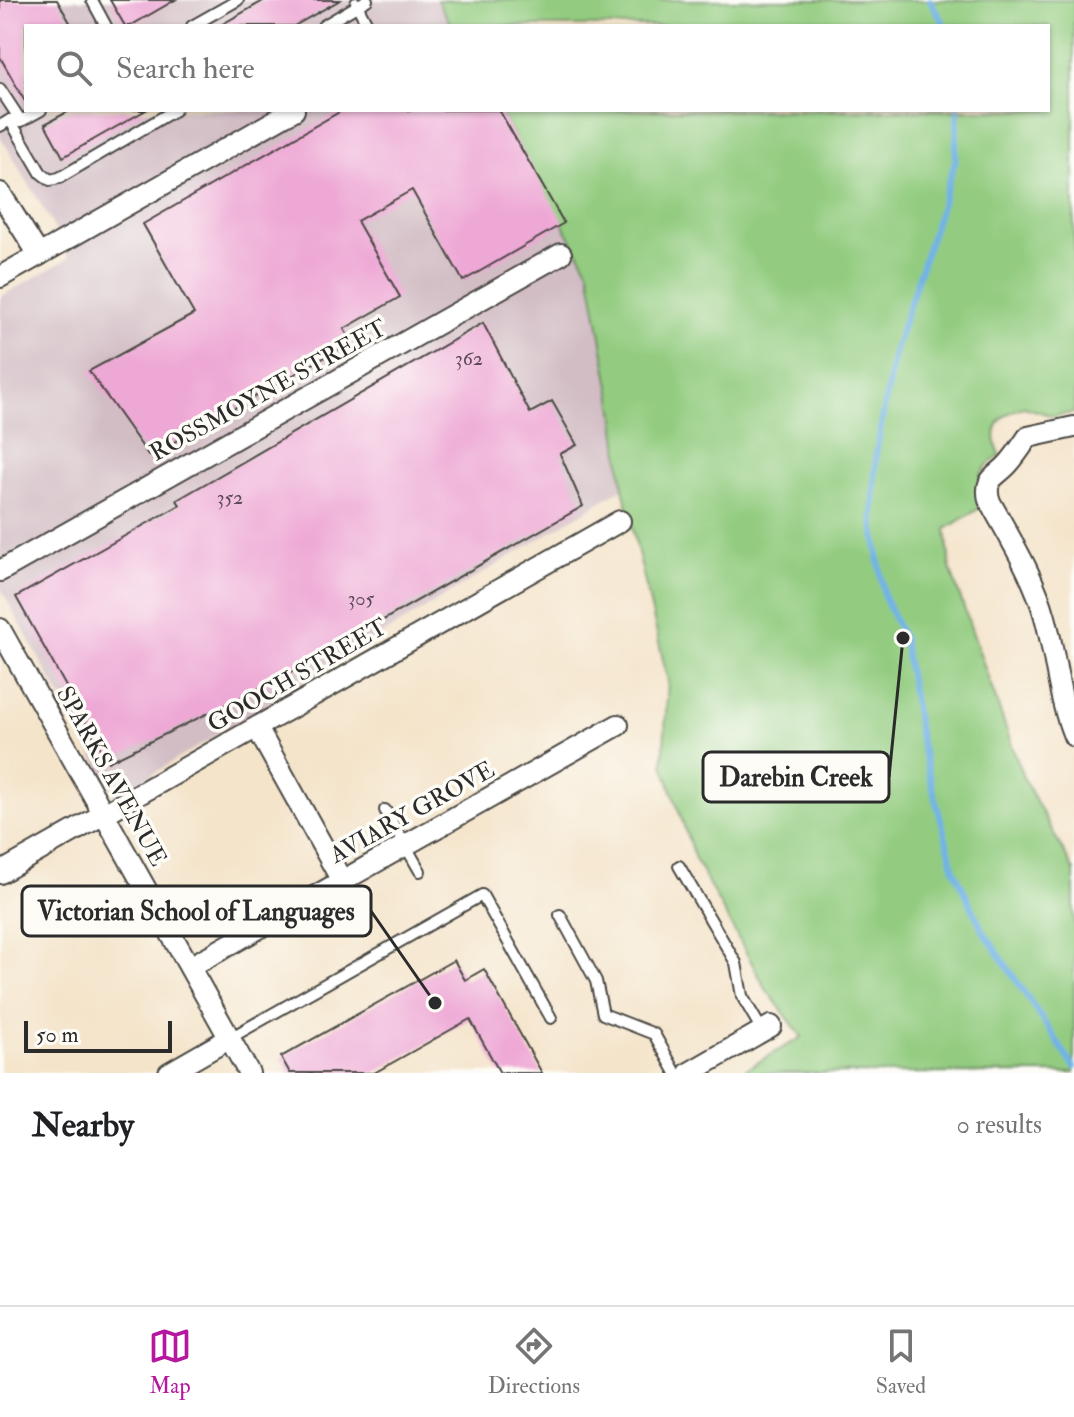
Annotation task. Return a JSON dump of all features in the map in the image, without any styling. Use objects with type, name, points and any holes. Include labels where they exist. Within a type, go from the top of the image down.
[{"type":"street","points":[[0,277],[290,112]]},
{"type":"street","points":[[0,193],[39,255]]},
{"type":"street","name":"ROSSMOYNE STREET","points":[[0,571],[561,254]]},
{"type":"street","points":[[1074,427],[1028,437],[1007,465],[995,474],[987,489],[989,500],[1029,575],[1044,614],[1062,699],[1074,736]]},
{"type":"street","name":"GOOCH STREET","points":[[0,873],[620,521]]},
{"type":"street","name":"SPARKS AVENUE","points":[[0,629],[249,1073]]},
{"type":"street","name":"AVIARY GROVE","points":[[190,967],[618,725]]},
{"type":"street","points":[[257,728],[342,881]]},
{"type":"street","points":[[689,1073],[767,1029]]},
{"type":"street","points":[[169,1073],[230,1038]]},
{"type":"lane","points":[[92,0],[105,24]]},
{"type":"lane","points":[[213,0],[219,11]]},
{"type":"lane","points":[[196,24],[238,0]]},
{"type":"lane","points":[[326,24],[367,0]]},
{"type":"lane","points":[[356,4],[367,24]]},
{"type":"lane","points":[[0,89],[10,122],[41,173],[50,180],[59,178],[172,112]]},
{"type":"lane","points":[[10,122],[36,112]]},
{"type":"lane","points":[[385,810],[420,871]]},
{"type":"lane","points":[[679,866],[736,963],[742,996],[767,1029]]},
{"type":"lane","points":[[230,1038],[482,895],[551,1018]]},
{"type":"lane","points":[[560,915],[596,981],[603,1014],[654,1034],[676,1073]]},
{"type":"shaded area","points":[[0,0],[437,0],[451,24],[24,24],[24,112],[500,112],[589,271],[614,409],[623,488],[115,797],[0,587],[0,297],[69,258],[0,136]]},
{"type":"green space","points":[[437,0],[1074,0],[1074,413],[1053,416],[1024,407],[1007,414],[996,431],[1000,456],[986,466],[980,477],[983,506],[946,529],[950,568],[1023,777],[1074,871],[1074,1073],[739,1073],[802,1037],[766,989],[695,859],[663,764],[668,681],[623,488],[614,409],[589,271],[500,112],[1050,112],[1050,24],[451,24]]},
{"type":"building","points":[[0,0],[57,0],[71,24],[24,24],[24,99],[0,57]]},
{"type":"building","points":[[110,0],[175,0],[133,24],[124,24]]},
{"type":"building","points":[[265,0],[340,0],[298,24],[223,24]]},
{"type":"building","points":[[67,112],[142,112],[63,157],[45,124]]},
{"type":"building","points":[[339,112],[500,112],[564,223],[463,281],[412,190],[357,221],[400,297],[344,329],[352,342],[149,456],[89,371],[194,314],[143,224]]},
{"type":"building","points":[[483,323],[530,413],[552,401],[577,445],[560,454],[583,506],[285,676],[108,762],[16,597],[180,505],[177,500]]},
{"type":"building","points":[[454,960],[465,980],[484,969],[542,1073],[500,1073],[470,1019],[374,1073],[290,1073],[281,1057]]},
{"type":"waterway","points":[[930,0],[944,24]]},
{"type":"waterway","points":[[958,112],[955,162],[894,353],[876,454],[873,520],[884,597],[903,638],[921,744],[954,869],[982,929],[1074,1067]]},
{"type":"place","name":"Darebin Creek","points":[[903,638]]},
{"type":"place","name":"Victorian School of Languages","points":[[435,1003]]}]
